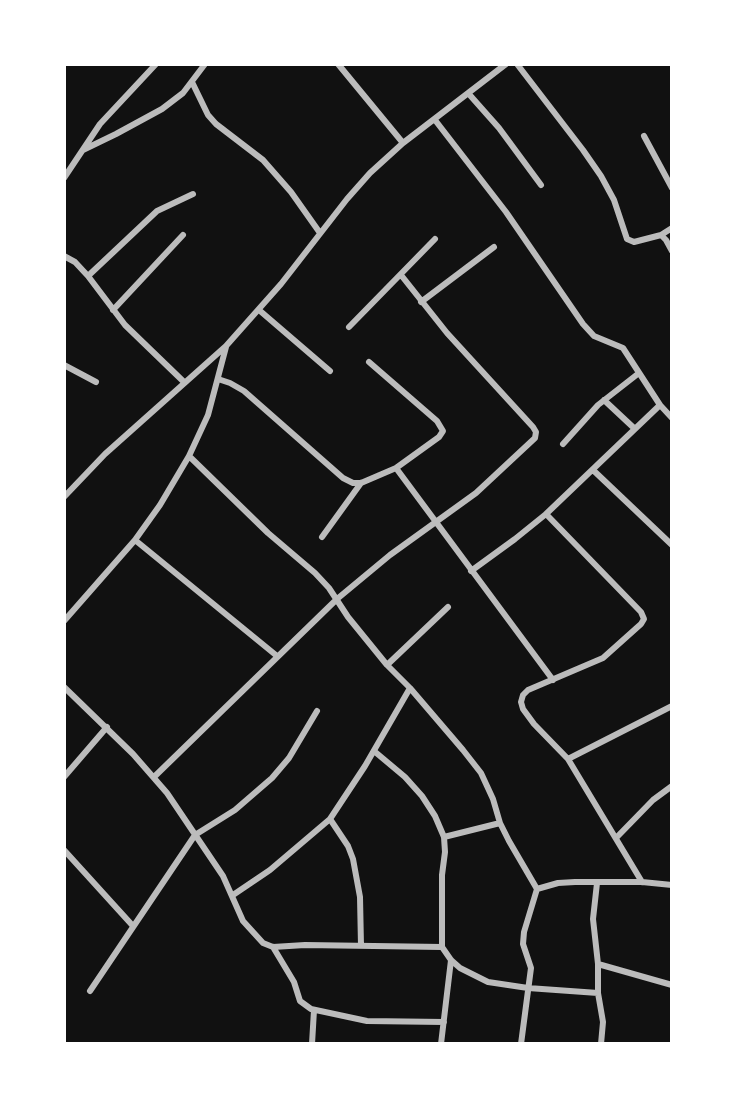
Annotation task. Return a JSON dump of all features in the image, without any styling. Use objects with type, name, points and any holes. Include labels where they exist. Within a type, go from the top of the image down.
[{"type":"street","points":[[64,178],[100,124],[156,64]]},
{"type":"street","points":[[83,150],[162,109],[183,93],[205,64]]},
{"type":"street","points":[[338,64],[404,143]]},
{"type":"street","points":[[64,497],[105,454],[226,346],[259,310],[362,182],[404,143],[468,93],[496,67],[506,64]]},
{"type":"street","points":[[517,64],[601,176],[614,200],[627,239],[634,242],[657,234],[661,235],[672,228]]},
{"type":"street","points":[[192,82],[208,115],[216,124],[263,160],[291,192],[321,233]]},
{"type":"street","points":[[468,93],[499,128],[541,185]]},
{"type":"street","points":[[435,120],[506,212],[583,324],[594,336],[623,348],[660,405],[672,418]]},
{"type":"street","points":[[644,135],[672,188]]},
{"type":"street","points":[[88,276],[157,212],[193,194]]},
{"type":"street","points":[[113,310],[183,235]]},
{"type":"street","points":[[661,235],[672,251]]},
{"type":"street","points":[[349,327],[435,239]]},
{"type":"street","points":[[422,302],[494,247]]},
{"type":"street","points":[[64,256],[75,262],[125,325],[184,382]]},
{"type":"street","points":[[154,777],[337,599],[390,555],[457,509],[531,443],[536,432],[401,275]]},
{"type":"street","points":[[259,310],[330,371]]},
{"type":"street","points":[[64,621],[135,540],[160,505],[189,456],[208,415],[226,346]]},
{"type":"street","points":[[218,379],[244,391],[343,478],[353,483],[361,483],[396,468],[439,437],[443,431],[437,421],[369,362]]},
{"type":"street","points":[[64,365],[96,382]]},
{"type":"street","points":[[563,444],[604,400],[639,373]]},
{"type":"street","points":[[604,400],[635,429]]},
{"type":"street","points":[[471,571],[515,540],[546,514],[660,405]]},
{"type":"street","points":[[189,456],[268,533],[315,573],[387,665],[411,688],[481,773],[493,799],[500,823],[537,889],[524,932],[524,944],[531,968],[521,1044]]},
{"type":"street","points":[[396,468],[553,680]]},
{"type":"street","points":[[593,470],[672,544]]},
{"type":"street","points":[[322,537],[361,483]]},
{"type":"street","points":[[546,514],[641,612],[644,619],[603,658],[528,690],[520,702],[534,724],[568,759],[642,882]]},
{"type":"street","points":[[135,540],[277,656]]},
{"type":"street","points":[[387,665],[448,607]]},
{"type":"street","points":[[64,687],[107,727],[154,777],[223,876],[243,921],[264,943],[273,947],[361,945],[442,947]]},
{"type":"street","points":[[233,895],[270,870],[330,819],[411,688]]},
{"type":"street","points":[[568,759],[672,706]]},
{"type":"street","points":[[90,991],[195,835],[235,810],[272,778],[289,758],[317,711]]},
{"type":"street","points":[[64,777],[107,727]]},
{"type":"street","points":[[374,751],[405,777],[422,796],[435,816],[444,837],[442,947],[451,960],[472,976],[488,982],[528,988],[598,993]]},
{"type":"street","points":[[616,838],[652,800],[672,786]]},
{"type":"street","points":[[330,819],[348,846],[357,878],[360,897],[361,945]]},
{"type":"street","points":[[444,837],[500,823]]},
{"type":"street","points":[[64,850],[133,926]]},
{"type":"street","points":[[537,889],[558,883],[642,882],[672,885]]},
{"type":"street","points":[[597,883],[593,919],[598,964],[598,993],[603,1022],[601,1044]]},
{"type":"street","points":[[273,947],[294,982],[304,1006],[367,1021],[444,1022]]},
{"type":"street","points":[[441,1044],[451,960]]},
{"type":"street","points":[[598,964],[672,985]]},
{"type":"street","points":[[312,1044],[314,1010]]}]
